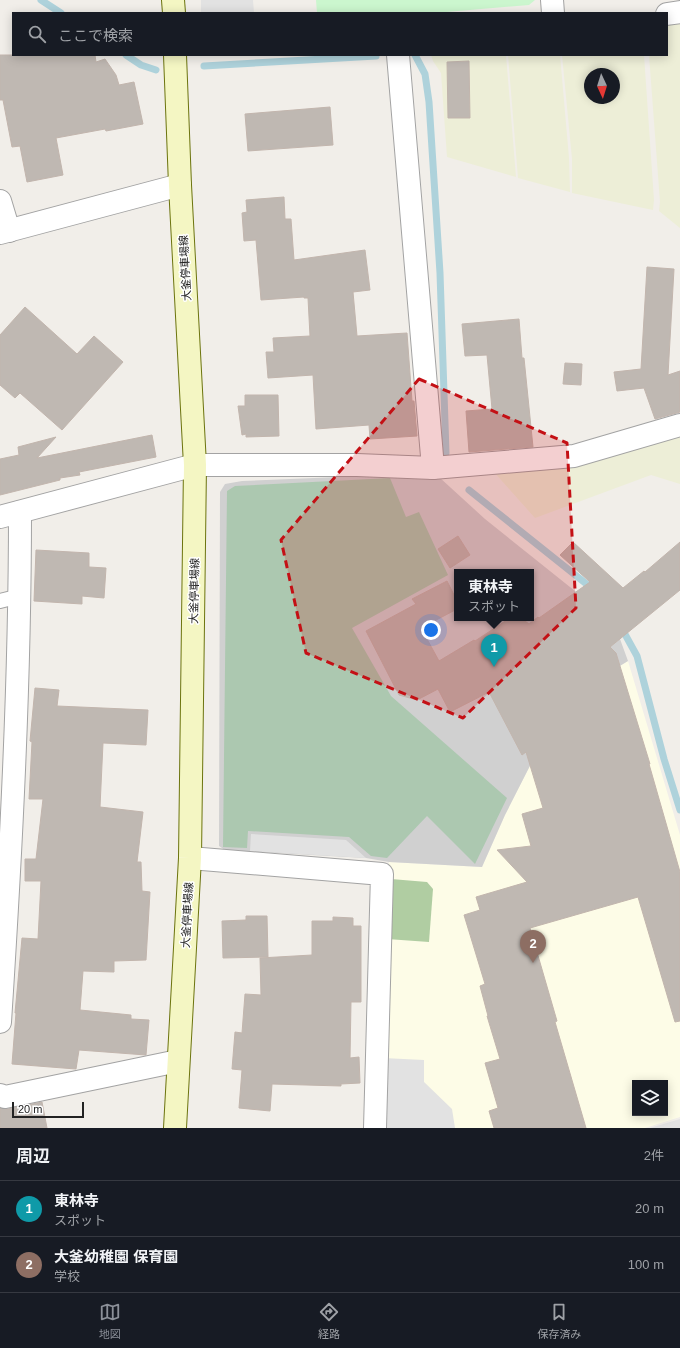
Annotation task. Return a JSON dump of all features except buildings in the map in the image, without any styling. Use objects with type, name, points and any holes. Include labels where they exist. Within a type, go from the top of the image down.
[{"type":"main road","points":[[173,0],[174,12]]},
{"type":"main road","name":"大釜停車場線","points":[[175,56],[180,185],[195,465],[190,858],[175,1128]]},
{"type":"street","points":[[552,0],[554,12]]},
{"type":"street","points":[[668,14],[680,12]]},
{"type":"street","points":[[398,56],[433,468]]},
{"type":"street","points":[[0,201],[4,232],[180,185]]},
{"type":"street","points":[[0,1022],[8,744],[10,514],[195,465],[357,465],[433,468],[574,456],[680,426]]},
{"type":"street","points":[[190,858],[382,874],[375,1128]]},
{"type":"street","points":[[0,1095],[5,1097],[178,1061]]},
{"type":"highlighted area","points":[[419,379],[567,443],[576,608],[463,718],[306,653],[281,540]]},
{"type":"shaded area","points":[[201,0],[253,0],[254,12],[201,12]]},
{"type":"shaded area","points":[[680,23],[680,228],[659,211],[660,202],[649,56],[668,56],[668,24]]},
{"type":"shaded area","points":[[431,56],[506,56],[516,177],[447,157],[441,73]]},
{"type":"shaded area","points":[[508,56],[560,56],[569,158],[570,192],[518,178]]},
{"type":"shaded area","points":[[562,56],[644,56],[654,200],[653,210],[572,193],[572,159]]},
{"type":"shaded area","points":[[680,433],[680,484],[651,475],[535,518],[493,471]]},
{"type":"shaded area","points":[[411,474],[439,477],[485,519],[590,603],[620,639],[628,661],[600,678],[537,752],[505,815],[482,867],[389,862],[366,858],[225,850],[219,846],[220,492],[225,484],[242,481]]},
{"type":"shaded area","points":[[390,478],[406,517],[419,512],[448,575],[352,628],[391,696],[507,798],[475,864],[427,816],[387,858],[371,856],[349,837],[248,831],[247,848],[223,847],[227,491],[235,486]]},
{"type":"shaded area","points":[[628,661],[680,835],[680,1117],[645,1128],[381,1128],[389,862],[482,867],[505,815],[537,752],[600,678]]},
{"type":"shaded area","points":[[251,834],[346,840],[366,858],[250,851]]},
{"type":"shaded area","points":[[383,1058],[424,1060],[424,1082],[452,1109],[455,1128],[381,1128]]},
{"type":"shaded area","points":[[680,1119],[680,1128],[650,1128]]},
{"type":"green space","points":[[316,0],[535,0],[529,5],[447,12],[317,12]]},
{"type":"green space","points":[[391,879],[427,882],[433,889],[429,942],[387,939]]},
{"type":"waterway","points":[[41,0],[59,12]]},
{"type":"waterway","points":[[128,56],[141,65],[156,70]]},
{"type":"waterway","points":[[204,66],[376,56]]},
{"type":"waterway","points":[[416,56],[425,74],[429,102],[440,273],[446,453]]},
{"type":"waterway","points":[[469,490],[594,590]]},
{"type":"waterway","points":[[621,627],[637,656],[664,759],[680,810]]},
{"type":"place","name":"東林寺","points":[[494,667]]},
{"type":"place","name":"大釜幼稚園 保育園","points":[[533,963]]}]
